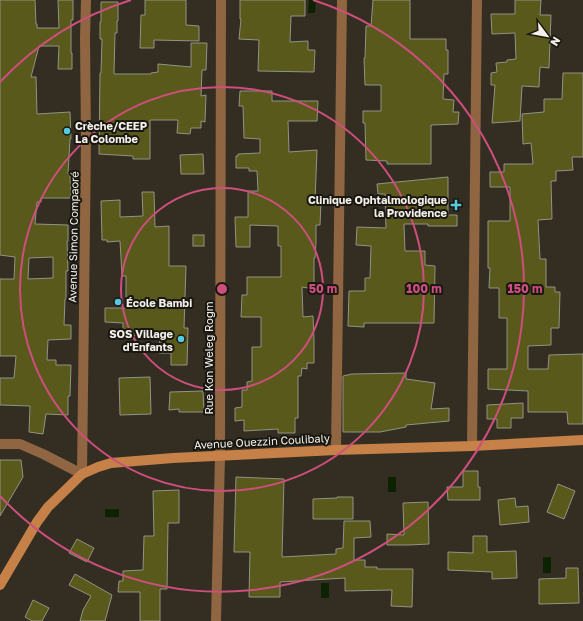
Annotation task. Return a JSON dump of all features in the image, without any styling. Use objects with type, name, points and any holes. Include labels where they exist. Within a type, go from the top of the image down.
[{"type":"main road","name":"Avenue Ouezzin Coulibaly","points":[[0,584],[37,522],[48,507],[82,474],[112,463],[173,458],[336,450],[472,446],[583,440]]},
{"type":"street","name":"Avenue Simon Compaoré","points":[[82,474],[86,148],[86,0]]},
{"type":"street","name":"Rue Kon Weleg Rogm","points":[[216,621],[220,456],[221,0]]},
{"type":"street","points":[[336,450],[342,0]]},
{"type":"street","points":[[472,446],[477,0]]},
{"type":"street","points":[[0,444],[20,444],[82,474]]},
{"type":"shaded area","points":[[309,0],[316,0],[315,13],[308,13]]},
{"type":"shaded area","points":[[388,477],[396,477],[396,492],[388,492]]},
{"type":"shaded area","points":[[105,509],[119,509],[119,517],[105,517]]},
{"type":"shaded area","points":[[543,557],[551,557],[551,573],[543,573]]},
{"type":"shaded area","points":[[321,583],[329,583],[329,598],[321,598]]},
{"type":"building","points":[[0,0],[35,0],[37,28],[59,28],[58,0],[73,0],[73,20],[71,20],[72,69],[58,69],[59,46],[39,46],[31,77],[36,77],[37,114],[70,112],[71,139],[68,174],[70,174],[71,198],[41,198],[41,202],[37,202],[35,224],[68,225],[68,271],[66,271],[64,325],[71,325],[71,339],[48,340],[47,360],[56,360],[56,365],[71,365],[68,415],[46,414],[43,434],[29,432],[30,406],[0,405],[0,378],[14,378],[16,356],[0,356],[0,279],[14,279],[15,257],[0,255]],"holes":[[[53,257],[53,278],[28,279],[29,258]]]},
{"type":"building","points":[[145,0],[186,0],[186,25],[199,26],[199,41],[154,40],[154,48],[140,48],[141,15],[145,15]]},
{"type":"building","points":[[240,0],[305,0],[305,16],[291,16],[290,42],[308,41],[308,50],[315,50],[314,72],[258,71],[259,40],[239,39],[241,19]]},
{"type":"building","points":[[373,0],[410,0],[410,39],[446,39],[446,50],[448,50],[448,74],[444,74],[443,99],[454,100],[453,112],[459,112],[458,124],[431,125],[431,164],[387,164],[387,161],[366,160],[365,123],[363,123],[363,111],[381,111],[381,85],[365,85],[364,58],[366,26],[371,26]]},
{"type":"building","points":[[515,0],[541,0],[540,15],[551,15],[549,68],[540,67],[539,87],[522,86],[520,121],[492,123],[495,85],[491,85],[491,73],[497,72],[496,63],[516,59],[515,33],[492,34],[491,14],[515,14]]},
{"type":"building","points":[[101,2],[118,2],[117,33],[115,33],[114,74],[151,74],[158,72],[158,64],[191,67],[191,43],[207,43],[206,70],[202,70],[201,96],[206,95],[205,122],[201,121],[201,128],[191,128],[190,134],[177,133],[178,120],[150,120],[150,159],[133,159],[133,156],[99,154],[102,39],[100,39]]},
{"type":"building","points":[[563,73],[583,73],[583,157],[572,157],[573,170],[556,171],[556,181],[551,181],[552,219],[538,220],[540,259],[546,259],[546,287],[555,287],[555,292],[560,292],[559,328],[551,328],[551,345],[528,346],[528,369],[548,369],[549,355],[583,354],[583,424],[568,424],[567,412],[528,412],[528,391],[488,389],[488,369],[507,369],[507,318],[499,318],[499,288],[489,288],[490,268],[488,268],[488,221],[510,221],[510,187],[490,187],[490,172],[504,172],[504,164],[533,164],[531,143],[523,144],[522,114],[544,112],[544,99],[562,99]]},
{"type":"building","points":[[240,91],[272,91],[272,101],[318,101],[317,121],[288,121],[289,152],[317,150],[315,202],[321,202],[320,225],[316,225],[314,289],[302,287],[303,317],[313,316],[314,363],[307,363],[307,369],[302,368],[301,376],[298,376],[298,418],[295,418],[295,433],[278,433],[278,429],[244,431],[244,420],[235,421],[235,408],[242,407],[242,390],[247,390],[247,382],[252,381],[252,347],[261,347],[261,317],[241,317],[242,295],[247,295],[247,277],[281,277],[281,246],[278,246],[278,226],[250,225],[250,247],[236,247],[235,217],[248,217],[248,191],[258,191],[257,171],[249,171],[249,168],[236,168],[236,156],[238,156],[238,154],[260,153],[260,139],[244,138],[243,106],[239,106]]},
{"type":"building","points":[[203,154],[204,174],[181,174],[180,155]]},
{"type":"building","points":[[448,177],[448,215],[457,215],[457,226],[404,224],[405,251],[425,251],[425,265],[435,266],[434,323],[364,323],[364,327],[348,326],[349,291],[365,291],[365,278],[370,278],[371,246],[356,245],[357,227],[386,228],[385,194],[378,194],[377,184]]},
{"type":"building","points":[[142,192],[154,192],[155,227],[169,226],[169,266],[186,266],[184,328],[188,328],[187,365],[171,365],[171,353],[159,353],[160,337],[123,335],[123,323],[105,322],[105,308],[126,308],[126,276],[122,276],[120,241],[107,242],[107,240],[102,240],[101,201],[120,200],[120,217],[143,216]]},
{"type":"building","points":[[193,235],[204,235],[204,246],[193,246]]},
{"type":"building","points":[[406,373],[406,379],[435,383],[431,409],[449,408],[449,421],[406,425],[406,427],[380,432],[343,432],[343,376],[352,374]]},
{"type":"building","points":[[150,377],[151,414],[120,415],[119,378]]},
{"type":"building","points":[[203,391],[204,412],[179,412],[179,409],[169,410],[170,392]]},
{"type":"building","points":[[523,403],[523,418],[511,418],[511,428],[497,428],[497,419],[487,419],[487,405]]},
{"type":"building","points":[[0,460],[21,460],[23,477],[0,516]]},
{"type":"building","points":[[463,471],[478,471],[480,500],[448,500],[447,487],[463,487]]},
{"type":"building","points":[[236,477],[284,479],[282,557],[336,554],[336,549],[343,548],[344,521],[370,521],[371,537],[354,538],[354,560],[365,560],[365,567],[377,567],[377,569],[413,569],[412,607],[391,606],[392,590],[345,591],[345,578],[280,582],[280,597],[249,597],[250,552],[234,552]]},
{"type":"building","points":[[558,484],[575,491],[564,519],[547,512]]},
{"type":"building","points":[[179,490],[179,523],[168,523],[167,589],[160,589],[160,621],[140,621],[140,592],[118,592],[119,581],[123,581],[123,571],[143,570],[144,536],[154,536],[153,491]]},
{"type":"building","points":[[353,497],[353,519],[313,519],[313,499]]},
{"type":"building","points":[[515,498],[516,507],[528,506],[529,522],[500,525],[498,500]]},
{"type":"building","points":[[428,502],[429,544],[387,545],[387,534],[404,535],[403,503]]},
{"type":"building","points":[[473,536],[487,536],[487,552],[516,551],[517,578],[492,579],[492,572],[448,570],[448,552],[473,553]]},
{"type":"building","points":[[77,539],[94,548],[87,562],[69,553]]},
{"type":"building","points":[[566,568],[578,568],[579,603],[539,604],[539,579],[566,578]]},
{"type":"building","points":[[75,574],[112,595],[105,621],[80,621],[83,610],[91,596],[69,585]]},
{"type":"building","points":[[33,600],[49,608],[42,621],[32,621],[25,617]]},
{"type":"place","name":"Crèche/CEEP La Colombe","points":[[67,131]]},
{"type":"place","name":"Clinique Ophtalmologique la Providence","points":[[456,205]]},
{"type":"place","name":"École Bambi","points":[[118,302]]},
{"type":"place","name":"SOS Village d'Enfants","points":[[181,339]]}]
